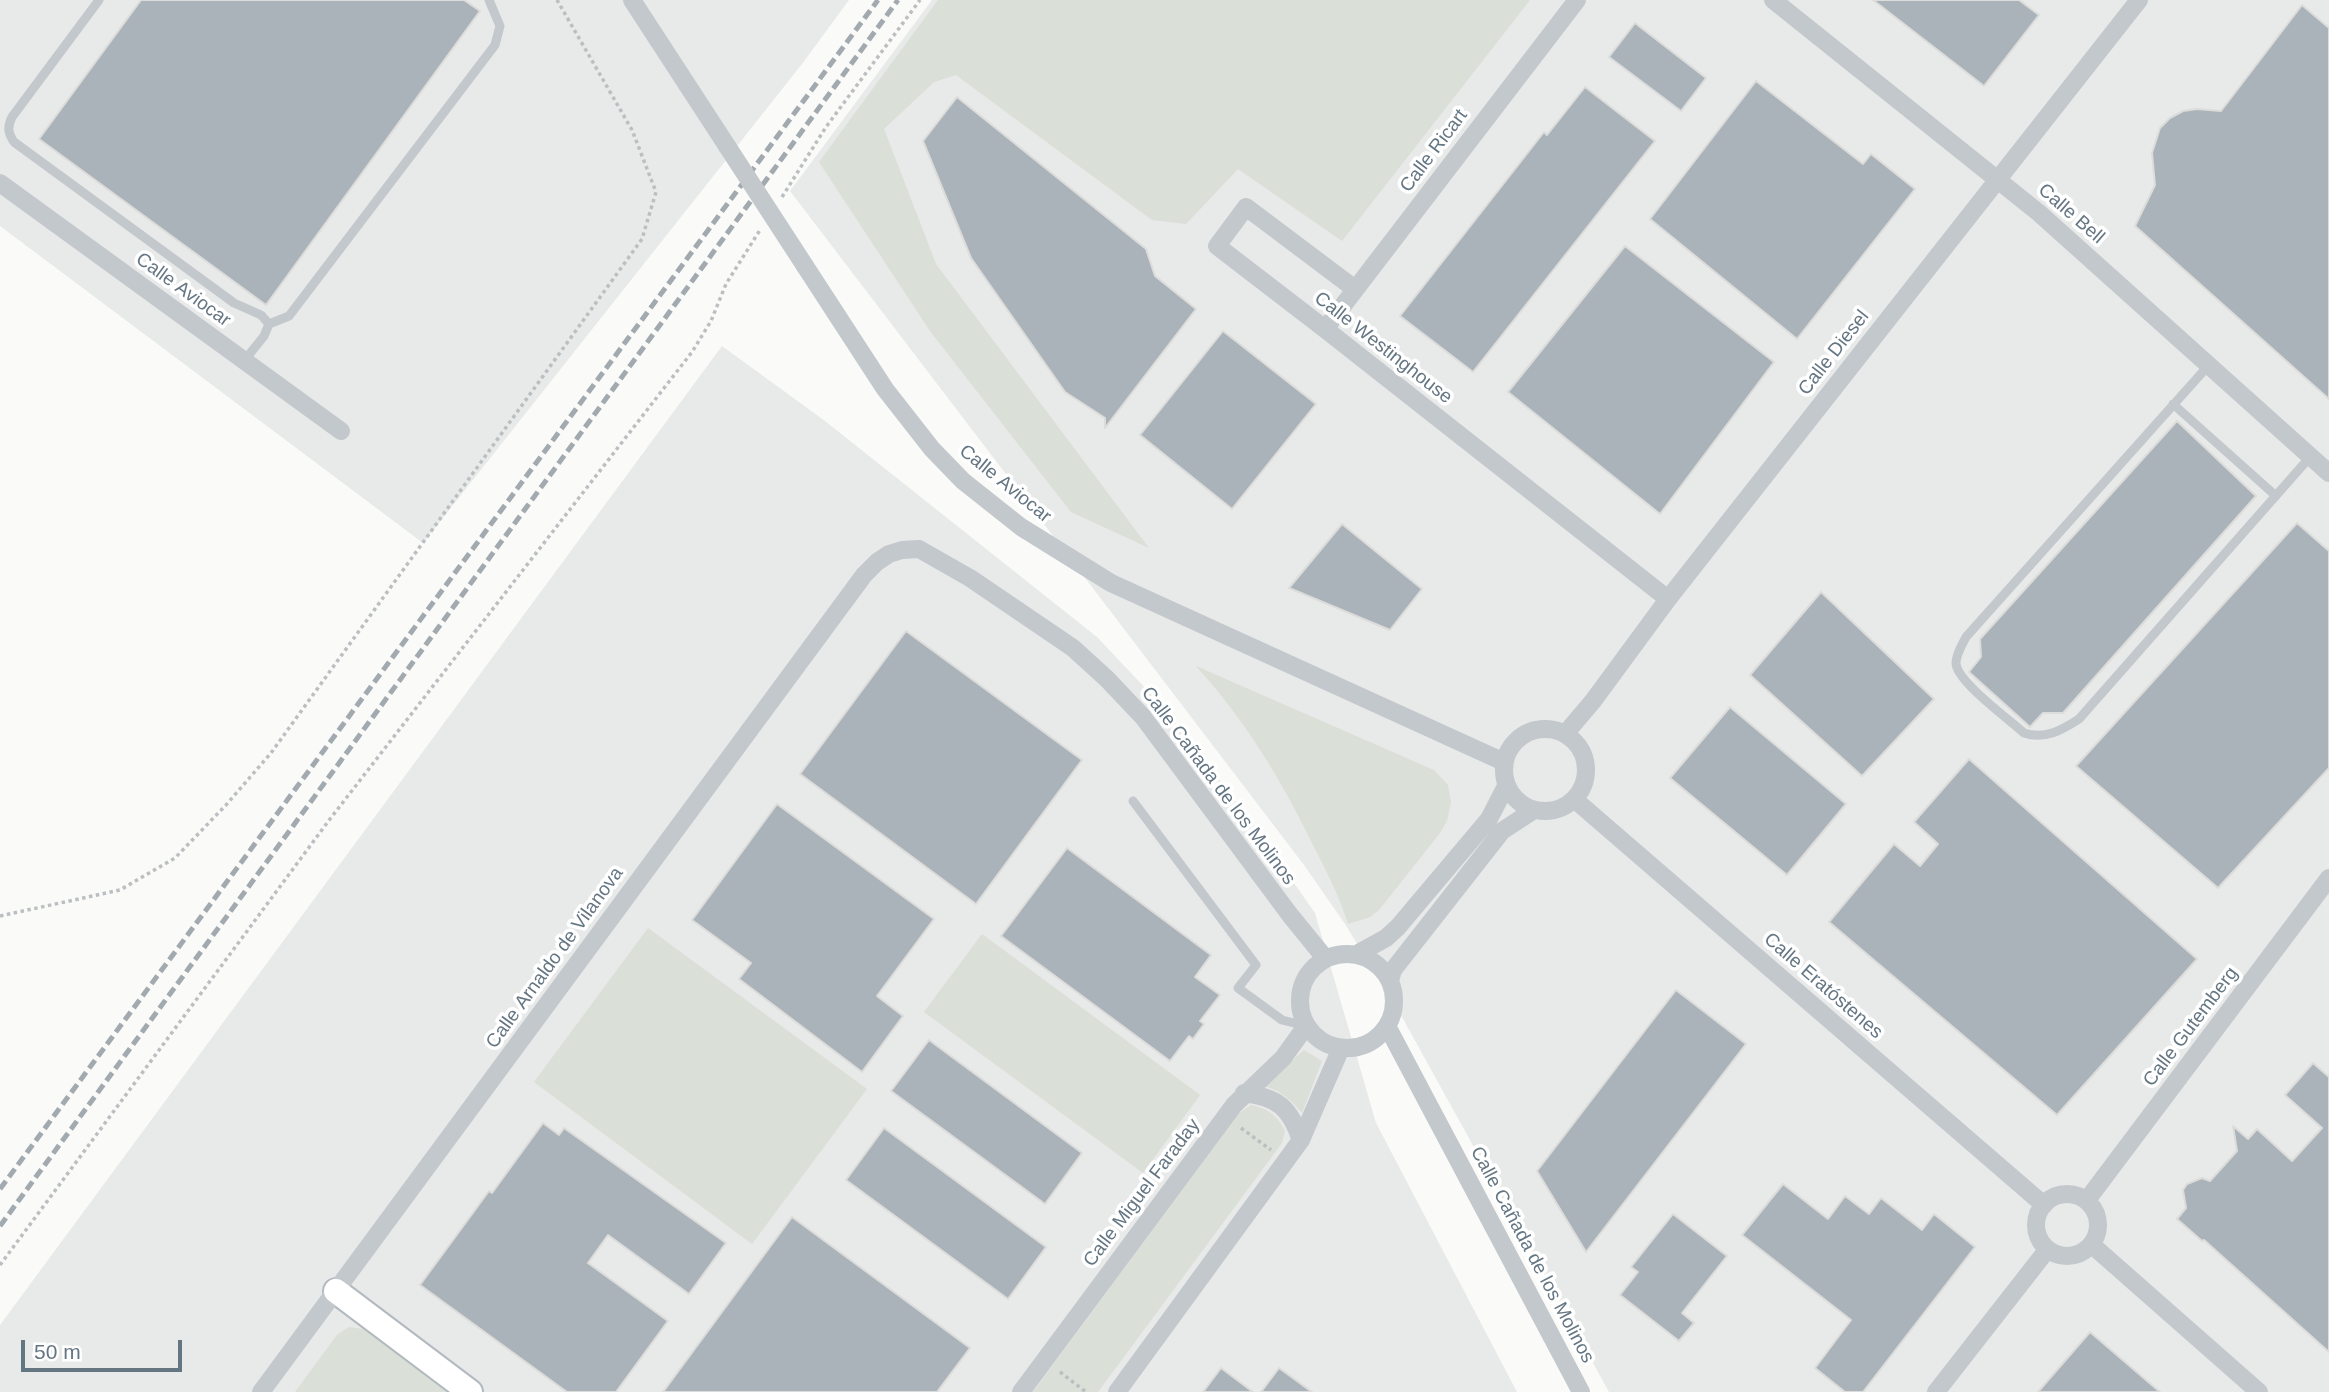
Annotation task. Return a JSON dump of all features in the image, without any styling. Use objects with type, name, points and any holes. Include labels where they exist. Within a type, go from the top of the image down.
[{"type":"street","name":"Calle Aviocar","points":[[632,0],[885,389],[932,449],[963,481],[1021,527],[1111,583],[1504,762]]},
{"type":"street","name":"Calle Ricart","points":[[1325,329],[1577,0]]},
{"type":"street","name":"Calle Bell","points":[[1773,0],[2039,213],[2329,474]]},
{"type":"street","name":"Calle Diesel","points":[[1565,734],[2139,0]]},
{"type":"street","name":"Calle Aviocar","points":[[0,183],[341,431]]},
{"type":"street","name":"Calle Westinghouse","points":[[1355,289],[1246,206],[1217,246],[1668,599]]},
{"type":"street","name":"Calle Cañada de los Molinos","points":[[889,554],[919,549],[936,558],[1073,648],[1107,679],[1143,717],[1325,958]]},
{"type":"street","name":"Calle Arnaldo de Vilanova","points":[[261,1392],[864,575],[889,554]]},
{"type":"street","points":[[1553,729],[1565,734],[1576,743],[1583,754],[1586,767],[1585,781],[1574,799],[1559,809],[1534,810],[1520,804],[1506,786],[1503,774],[1508,750],[1527,732],[1553,729]]},
{"type":"street","points":[[1357,954],[1386,938],[1398,927],[1489,819],[1506,786]]},
{"type":"street","name":"Calle Eratóstenes","points":[[1574,799],[2044,1205]]},
{"type":"street","points":[[1390,982],[1393,970],[1502,831],[1534,810]]},
{"type":"street","name":"Calle Gutemberg","points":[[2087,1200],[2329,878]]},
{"type":"street","points":[[1338,954],[1357,954],[1378,965],[1390,982],[1394,995],[1393,1011],[1387,1026],[1367,1044],[1341,1048],[1315,1037],[1306,1026],[1300,1012],[1299,996],[1303,980],[1312,967],[1325,958],[1338,954]]},
{"type":"street","name":"Calle Miguel Faraday","points":[[1021,1392],[1225,1116],[1244,1093],[1283,1058],[1306,1026]]},
{"type":"street","name":"Calle Cañada de los Molinos","points":[[1387,1026],[1581,1392]]},
{"type":"street","points":[[1117,1392],[1301,1140],[1341,1048]]},
{"type":"street","points":[[1244,1093],[1263,1095],[1277,1101],[1288,1112],[1301,1140]]},
{"type":"street","points":[[2066,1194],[2087,1200],[2098,1217],[2099,1227],[2092,1245],[2085,1252],[2066,1257],[2047,1250],[2036,1231],[2036,1220],[2044,1205],[2056,1196],[2066,1194]]},
{"type":"street","points":[[2092,1245],[2259,1392]]},
{"type":"street","points":[[1936,1392],[2047,1250]]},
{"type":"street","points":[[335,1291],[470,1392]]},
{"type":"lane","points":[[99,0],[12,117],[8,125],[9,134],[14,142],[234,303],[261,315],[269,324]]},
{"type":"lane","points":[[244,361],[264,336],[269,324],[289,316],[495,45],[500,26],[489,0]]},
{"type":"lane","points":[[2208,366],[1966,637],[1955,664],[1962,678],[2024,733],[2035,737],[2052,734],[2068,726],[2079,719],[2310,457]]},
{"type":"lane","points":[[2173,404],[2276,496]]},
{"type":"lane","points":[[1133,801],[1256,965],[1238,988],[1282,1020],[1306,1026]]},
{"type":"path","points":[[0,916],[120,890],[175,858],[226,805],[271,754],[642,239],[656,192],[632,130],[557,0]]},
{"type":"path","points":[[776,206],[826,127],[920,0]]},
{"type":"path","points":[[0,1265],[330,819],[692,352],[711,321],[726,284],[762,228]]},
{"type":"path","points":[[1225,1116],[1286,1161]]},
{"type":"path","points":[[1045,1360],[1086,1392]]},
{"type":"shaded area","points":[[0,0],[849,0],[802,64],[423,543],[0,226]]},
{"type":"shaded area","points":[[932,0],[2329,0],[2329,1392],[1609,1392],[1402,1017],[1345,924],[1304,865],[790,191]]},
{"type":"shaded area","points":[[938,0],[1530,0],[1342,241],[1238,169],[1186,224],[1152,220],[956,75],[934,82],[884,129],[936,264],[1149,548],[1071,512],[930,331],[819,162]]},
{"type":"shaded area","points":[[722,346],[825,421],[1097,637],[1165,709],[1247,816],[1315,913],[1376,1123],[1517,1392],[0,1392],[0,1325]]},
{"type":"shaded area","points":[[1196,666],[1434,770],[1448,785],[1451,802],[1447,821],[1440,833],[1379,910],[1370,917],[1348,924],[1326,871],[1274,771],[1230,707]]},
{"type":"shaded area","points":[[648,928],[867,1089],[752,1244],[534,1082]]},
{"type":"shaded area","points":[[982,934],[1200,1095],[1143,1173],[924,1012]]},
{"type":"shaded area","points":[[1304,1050],[1322,1061],[1302,1113],[1285,1096],[1264,1086]]},
{"type":"shaded area","points":[[1251,1105],[1262,1108],[1279,1121],[1285,1131],[1282,1143],[1098,1392],[1033,1392],[1238,1114]]},
{"type":"shaded area","points":[[349,1327],[363,1329],[449,1392],[295,1392],[337,1335]]},
{"type":"building","points":[[141,0],[464,0],[480,11],[266,305],[39,139]]},
{"type":"building","points":[[1873,0],[2019,0],[2039,15],[1984,86]]},
{"type":"building","points":[[2302,5],[2329,28],[2329,399],[2135,226],[2155,185],[2152,153],[2160,128],[2183,111],[2221,111]]},
{"type":"building","points":[[1635,23],[1706,78],[1681,111],[1609,57]]},
{"type":"building","points":[[1756,81],[1863,164],[1871,154],[1915,189],[1797,339],[1650,219]]},
{"type":"building","points":[[1585,87],[1655,141],[1473,372],[1400,316],[1544,132],[1547,135]]},
{"type":"building","points":[[957,97],[1146,249],[1155,276],[1196,309],[1105,428],[1105,418],[1065,392],[971,258],[923,141]]},
{"type":"building","points":[[1625,246],[1774,362],[1660,514],[1508,392]]},
{"type":"building","points":[[1223,331],[1316,404],[1232,509],[1140,435]]},
{"type":"building","points":[[2177,421],[2256,496],[2063,713],[2043,713],[2030,727],[1969,672],[1981,657],[1980,639]]},
{"type":"building","points":[[2297,523],[2329,551],[2329,768],[2218,888],[2076,766]]},
{"type":"building","points":[[1342,524],[1422,589],[1390,630],[1289,588]]},
{"type":"building","points":[[1821,592],[1934,699],[1862,776],[1750,675]]},
{"type":"building","points":[[906,631],[1082,760],[976,904],[800,774]]},
{"type":"building","points":[[1730,707],[1846,804],[1787,875],[1670,778]]},
{"type":"building","points":[[1969,759],[2197,959],[2057,1115],[1829,922],[1894,844],[1920,866],[1938,844],[1914,822]]},
{"type":"building","points":[[777,804],[934,919],[877,996],[903,1016],[862,1072],[739,979],[751,963],[692,920]]},
{"type":"building","points":[[1067,848],[1211,955],[1195,977],[1220,995],[1200,1021],[1204,1024],[1193,1039],[1189,1036],[1170,1061],[1001,936]]},
{"type":"building","points":[[1676,990],[1746,1044],[1586,1252],[1537,1171]]},
{"type":"building","points":[[929,1040],[1082,1153],[1045,1204],[891,1091]]},
{"type":"building","points":[[2313,1063],[2329,1077],[2329,1352],[2177,1219],[2186,1208],[2183,1190],[2187,1184],[2202,1178],[2210,1181],[2237,1151],[2233,1126],[2248,1139],[2257,1129],[2292,1161],[2322,1128],[2285,1095]]},
{"type":"building","points":[[543,1123],[559,1135],[564,1128],[726,1243],[689,1294],[608,1235],[588,1263],[668,1321],[616,1392],[567,1392],[420,1285]]},
{"type":"building","points":[[884,1128],[1046,1247],[1008,1299],[846,1180]]},
{"type":"building","points":[[1783,1184],[1828,1219],[1845,1196],[1869,1214],[1881,1198],[1922,1230],[1934,1214],[1975,1247],[1863,1392],[1845,1392],[1815,1368],[1851,1320],[1742,1235]]},
{"type":"building","points":[[1673,1214],[1727,1256],[1682,1313],[1694,1323],[1679,1341],[1620,1295],[1638,1272],[1631,1267]]},
{"type":"building","points":[[792,1217],[970,1348],[937,1392],[663,1392]]},
{"type":"building","points":[[2090,1332],[2160,1392],[2038,1392]]},
{"type":"building","points":[[1221,1368],[1253,1392],[1203,1392]]},
{"type":"building","points":[[1279,1368],[1312,1392],[1261,1392]]},
{"type":"railway","points":[[0,1189],[878,0]]},
{"type":"railway","points":[[0,1226],[898,0]]}]
